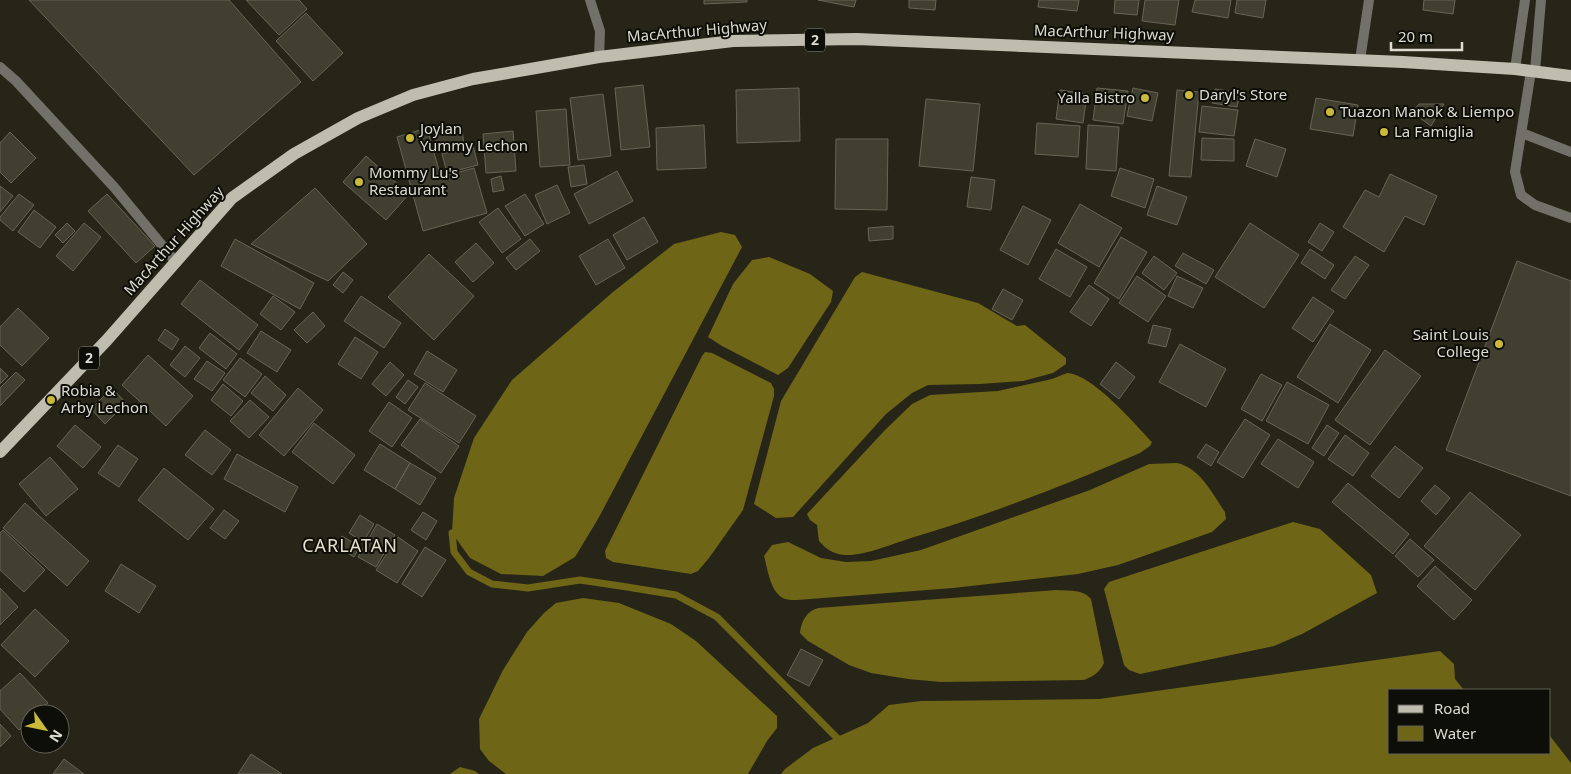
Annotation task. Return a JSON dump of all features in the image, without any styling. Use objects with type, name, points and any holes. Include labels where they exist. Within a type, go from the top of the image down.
[{"type":"main road","name":"MacArthur Highway","points":[[0,452],[106,340],[232,198],[294,154],[358,118],[413,95],[473,79],[599,57],[732,42],[856,39],[1360,60],[1515,69],[1571,76]]},
{"type":"street","points":[[590,0],[600,31],[599,57]]},
{"type":"street","points":[[1360,60],[1368,0]]},
{"type":"street","points":[[1515,69],[1526,0]]},
{"type":"street","points":[[1541,0],[1533,71],[1515,172],[1521,195],[1535,205],[1571,218]]},
{"type":"street","points":[[0,67],[114,187],[175,261]]},
{"type":"street","points":[[1522,133],[1571,152]]},
{"type":"water","points":[[721,232],[735,235],[742,247],[598,519],[575,557],[543,576],[501,574],[470,558],[452,533],[454,498],[474,438],[512,380],[613,292],[674,244]]},
{"type":"water","points":[[769,257],[810,274],[833,291],[831,302],[788,368],[778,375],[708,337],[733,284],[752,260]]},
{"type":"water","points":[[862,272],[978,303],[1017,326],[1025,325],[1066,358],[1066,364],[1053,373],[1023,381],[928,385],[912,393],[886,414],[793,517],[776,518],[754,504],[781,401],[855,277]]},
{"type":"water","points":[[705,352],[712,353],[771,383],[774,389],[774,396],[743,510],[709,558],[698,571],[691,574],[613,562],[606,558],[605,551]]},
{"type":"water","points":[[1067,373],[1077,375],[1100,390],[1152,442],[1150,446],[1140,453],[1027,499],[969,520],[861,554],[837,554],[830,551],[819,541],[817,525],[810,520],[807,514],[885,430],[912,404],[930,395],[998,391],[1052,379]]},
{"type":"water","points":[[1177,463],[1192,470],[1205,482],[1225,512],[1226,519],[1212,532],[1118,565],[1078,574],[953,588],[797,600],[786,599],[780,596],[776,592],[768,574],[764,556],[772,545],[788,542],[821,558],[846,562],[871,561],[921,550],[1090,490],[1149,464]]},
{"type":"water","points":[[1293,522],[1320,529],[1371,575],[1377,593],[1302,634],[1274,646],[1140,674],[1129,670],[1124,665],[1104,589],[1109,582]]},
{"type":"water","points":[[1057,590],[1080,592],[1091,599],[1104,663],[1096,674],[1084,680],[941,682],[871,673],[849,665],[808,641],[800,633],[805,617],[811,611],[818,608]]},
{"type":"water","points":[[583,598],[619,603],[671,624],[696,641],[777,716],[777,728],[767,741],[748,774],[506,774],[489,761],[480,749],[479,719],[503,670],[527,632],[544,613],[556,603]]},
{"type":"water","points":[[1440,651],[1454,664],[1455,679],[1463,689],[1388,689],[1388,754],[1551,754],[1551,737],[1571,763],[1571,774],[781,774],[813,748],[868,723],[889,705],[921,701],[1099,699]]},
{"type":"water","points":[[460,767],[475,771],[479,774],[450,774]]},
{"type":"building","points":[[29,0],[229,0],[301,82],[194,175]]},
{"type":"building","points":[[246,0],[299,0],[307,9],[279,35]]},
{"type":"building","points":[[704,0],[747,0],[747,2],[704,4]]},
{"type":"building","points":[[818,0],[856,0],[854,7]]},
{"type":"building","points":[[909,0],[936,0],[935,10],[909,8]]},
{"type":"building","points":[[1039,0],[1079,0],[1077,11],[1038,7]]},
{"type":"building","points":[[1115,0],[1139,0],[1137,15],[1114,13]]},
{"type":"building","points":[[1145,0],[1179,0],[1175,25],[1142,21]]},
{"type":"building","points":[[1195,0],[1231,0],[1228,18],[1192,12]]},
{"type":"building","points":[[1237,0],[1266,0],[1263,18],[1235,13]]},
{"type":"building","points":[[1424,0],[1455,0],[1453,14],[1423,10]]},
{"type":"building","points":[[306,13],[343,53],[313,81],[276,41]]},
{"type":"building","points":[[643,85],[650,147],[621,150],[615,88]]},
{"type":"building","points":[[799,88],[800,141],[737,143],[736,90]]},
{"type":"building","points":[[1097,88],[1128,91],[1123,124],[1093,120]]},
{"type":"building","points":[[1133,88],[1158,93],[1152,121],[1127,116]]},
{"type":"building","points":[[1215,89],[1240,93],[1237,107],[1212,103]]},
{"type":"building","points":[[1060,90],[1087,94],[1083,123],[1056,119]]},
{"type":"building","points":[[1177,90],[1199,92],[1191,177],[1169,176]]},
{"type":"building","points":[[603,94],[611,156],[578,160],[570,98]]},
{"type":"building","points":[[1316,98],[1358,105],[1353,136],[1310,129]]},
{"type":"building","points":[[926,99],[980,104],[973,171],[919,166]]},
{"type":"building","points":[[1419,104],[1444,104],[1431,126],[1412,112]]},
{"type":"building","points":[[1202,106],[1238,110],[1234,136],[1199,132]]},
{"type":"building","points":[[566,109],[570,165],[540,167],[536,111]]},
{"type":"building","points":[[1037,123],[1080,126],[1078,157],[1035,154]]},
{"type":"building","points":[[704,125],[706,168],[657,170],[656,128]]},
{"type":"building","points":[[1088,125],[1119,127],[1116,171],[1086,169]]},
{"type":"building","points":[[462,127],[464,147],[437,149],[435,129]]},
{"type":"building","points":[[427,128],[441,177],[474,168],[487,213],[423,231],[397,137]]},
{"type":"building","points":[[513,131],[516,171],[486,173],[483,134]]},
{"type":"building","points":[[10,132],[36,158],[11,183],[0,172],[0,143]]},
{"type":"building","points":[[1202,138],[1234,139],[1234,161],[1201,160]]},
{"type":"building","points":[[836,139],[888,139],[887,210],[835,209]]},
{"type":"building","points":[[1255,139],[1286,149],[1277,177],[1246,166]]},
{"type":"building","points":[[473,146],[478,165],[447,173],[442,154]]},
{"type":"building","points":[[366,156],[409,194],[386,220],[343,182]]},
{"type":"building","points":[[584,165],[587,184],[571,187],[568,167]]},
{"type":"building","points":[[1120,168],[1154,179],[1145,208],[1111,196]]},
{"type":"building","points":[[617,171],[633,201],[589,224],[574,194]]},
{"type":"building","points":[[1390,174],[1437,196],[1424,225],[1405,216],[1384,252],[1343,227],[1365,190],[1379,197]]},
{"type":"building","points":[[501,176],[504,190],[493,192],[491,179]]},
{"type":"building","points":[[971,177],[995,180],[991,210],[967,207]]},
{"type":"building","points":[[557,185],[570,213],[547,224],[535,195]]},
{"type":"building","points":[[0,186],[13,196],[0,212]]},
{"type":"building","points":[[1157,186],[1187,197],[1177,225],[1147,215]]},
{"type":"building","points":[[315,188],[367,244],[328,281],[251,244]]},
{"type":"building","points":[[19,194],[34,205],[13,231],[0,220],[0,217]]},
{"type":"building","points":[[107,194],[155,246],[136,263],[88,211]]},
{"type":"building","points":[[525,194],[544,224],[525,236],[505,206]]},
{"type":"building","points":[[1080,204],[1122,228],[1099,267],[1058,243]]},
{"type":"building","points":[[1023,206],[1051,220],[1028,265],[1000,250]]},
{"type":"building","points":[[498,208],[521,239],[502,253],[479,222]]},
{"type":"building","points":[[34,210],[56,227],[40,248],[18,232]]},
{"type":"building","points":[[644,217],[658,242],[627,260],[613,235]]},
{"type":"building","points":[[67,223],[75,231],[63,243],[55,235]]},
{"type":"building","points":[[84,223],[101,237],[73,271],[56,256]]},
{"type":"building","points":[[1250,223],[1299,255],[1264,308],[1215,277]]},
{"type":"building","points":[[1320,223],[1334,232],[1322,251],[1308,242]]},
{"type":"building","points":[[893,226],[893,239],[869,241],[868,228]]},
{"type":"building","points":[[1121,237],[1147,252],[1119,299],[1094,283]]},
{"type":"building","points":[[235,239],[314,283],[300,309],[221,266]]},
{"type":"building","points":[[530,239],[540,251],[516,270],[506,258]]},
{"type":"building","points":[[608,239],[625,268],[596,285],[579,256]]},
{"type":"building","points":[[476,243],[494,263],[473,282],[455,262]]},
{"type":"building","points":[[1056,249],[1087,267],[1070,297],[1039,279]]},
{"type":"building","points":[[1310,249],[1334,265],[1325,279],[1301,263]]},
{"type":"building","points":[[1183,253],[1214,270],[1206,284],[1175,266]]},
{"type":"building","points":[[429,254],[474,296],[434,340],[388,297]]},
{"type":"building","points":[[1154,256],[1177,273],[1164,290],[1142,273]]},
{"type":"building","points":[[1355,256],[1369,265],[1345,299],[1331,290]]},
{"type":"building","points":[[1517,261],[1571,281],[1571,496],[1446,450]]},
{"type":"building","points":[[343,272],[353,280],[343,293],[333,285]]},
{"type":"building","points":[[1137,276],[1166,296],[1148,322],[1119,303]]},
{"type":"building","points":[[1177,276],[1203,288],[1193,308],[1168,296]]},
{"type":"building","points":[[200,280],[258,325],[239,350],[181,304]]},
{"type":"building","points":[[1089,285],[1109,299],[1091,326],[1070,312]]},
{"type":"building","points":[[1003,289],[1023,300],[1012,320],[992,309]]},
{"type":"building","points":[[273,296],[295,312],[281,330],[260,314]]},
{"type":"building","points":[[361,296],[401,323],[384,348],[344,321]]},
{"type":"building","points":[[1313,297],[1334,311],[1313,342],[1292,328]]},
{"type":"building","points":[[18,308],[49,338],[22,366],[0,345],[0,327]]},
{"type":"building","points":[[313,312],[325,326],[307,343],[294,330]]},
{"type":"building","points":[[1330,324],[1371,350],[1338,403],[1297,377]]},
{"type":"building","points":[[1153,325],[1171,329],[1166,347],[1148,343]]},
{"type":"building","points":[[165,329],[179,339],[172,350],[158,340]]},
{"type":"building","points":[[261,331],[291,350],[277,372],[247,353]]},
{"type":"building","points":[[210,333],[237,354],[226,369],[199,348]]},
{"type":"building","points":[[355,337],[378,352],[361,379],[338,364]]},
{"type":"building","points":[[1180,344],[1226,369],[1206,407],[1159,382]]},
{"type":"building","points":[[185,346],[200,358],[185,377],[170,365]]},
{"type":"building","points":[[1385,350],[1421,376],[1370,445],[1335,420]]},
{"type":"building","points":[[427,351],[457,370],[443,392],[414,374]]},
{"type":"building","points":[[148,355],[193,396],[166,426],[122,385]]},
{"type":"building","points":[[240,358],[262,374],[245,397],[223,380]]},
{"type":"building","points":[[207,361],[225,373],[212,391],[194,379]]},
{"type":"building","points":[[390,362],[404,375],[386,396],[372,384]]},
{"type":"building","points":[[1116,362],[1135,377],[1119,399],[1100,384]]},
{"type":"building","points":[[0,368],[8,376],[0,384]]},
{"type":"building","points":[[16,372],[25,380],[0,406],[0,388]]},
{"type":"building","points":[[1261,374],[1282,385],[1262,421],[1241,409]]},
{"type":"building","points":[[265,376],[286,395],[273,411],[251,393]]},
{"type":"building","points":[[408,380],[418,387],[405,404],[396,397]]},
{"type":"building","points":[[1287,382],[1329,405],[1308,444],[1266,421]]},
{"type":"building","points":[[425,383],[476,416],[459,443],[408,410]]},
{"type":"building","points":[[223,384],[243,401],[231,416],[211,400]]},
{"type":"building","points":[[112,388],[126,403],[105,424],[91,409]]},
{"type":"building","points":[[298,388],[323,410],[284,456],[259,435]]},
{"type":"building","points":[[250,400],[269,417],[249,438],[230,421]]},
{"type":"building","points":[[389,402],[412,418],[392,447],[369,431]]},
{"type":"building","points":[[420,419],[459,446],[441,473],[401,445]]},
{"type":"building","points":[[1245,419],[1270,435],[1243,478],[1217,462]]},
{"type":"building","points":[[314,423],[355,455],[333,484],[292,452]]},
{"type":"building","points":[[75,425],[101,447],[83,468],[57,446]]},
{"type":"building","points":[[1327,425],[1339,433],[1324,456],[1312,448]]},
{"type":"building","points":[[205,430],[231,450],[212,475],[185,455]]},
{"type":"building","points":[[1345,435],[1369,453],[1353,476],[1328,459]]},
{"type":"building","points":[[1278,439],[1314,462],[1298,488],[1261,464]]},
{"type":"building","points":[[380,444],[410,463],[395,489],[364,470]]},
{"type":"building","points":[[1206,444],[1219,452],[1211,466],[1197,457]]},
{"type":"building","points":[[118,445],[138,459],[119,487],[98,473]]},
{"type":"building","points":[[1395,446],[1423,468],[1399,498],[1371,476]]},
{"type":"building","points":[[237,454],[298,487],[285,512],[224,479]]},
{"type":"building","points":[[50,457],[78,489],[46,516],[19,484]]},
{"type":"building","points":[[410,463],[436,478],[420,505],[395,489]]},
{"type":"building","points":[[164,468],[214,509],[188,540],[138,500]]},
{"type":"building","points":[[1348,483],[1409,534],[1393,554],[1332,502]]},
{"type":"building","points":[[1435,485],[1450,498],[1436,515],[1421,501]]},
{"type":"building","points":[[1470,492],[1521,535],[1475,590],[1424,546]]},
{"type":"building","points":[[25,503],[89,561],[67,586],[3,528]]},
{"type":"building","points":[[224,510],[239,521],[225,539],[210,528]]},
{"type":"building","points":[[423,512],[437,521],[426,540],[411,530]]},
{"type":"building","points":[[360,515],[374,524],[363,542],[349,533]]},
{"type":"building","points":[[377,524],[395,535],[376,567],[358,557]]},
{"type":"building","points":[[3,530],[45,570],[24,592],[0,570],[0,533]]},
{"type":"building","points":[[342,536],[360,547],[354,557],[336,546]]},
{"type":"building","points":[[398,537],[418,551],[397,583],[376,570]]},
{"type":"building","points":[[1410,539],[1434,560],[1418,577],[1395,556]]},
{"type":"building","points":[[425,547],[446,560],[422,597],[402,584]]},
{"type":"building","points":[[121,564],[156,586],[139,613],[105,591]]},
{"type":"building","points":[[1435,566],[1472,600],[1454,620],[1417,586]]},
{"type":"building","points":[[0,588],[18,607],[0,625]]},
{"type":"building","points":[[35,609],[69,641],[35,677],[1,645]]},
{"type":"building","points":[[801,649],[823,660],[809,686],[787,675]]},
{"type":"building","points":[[20,673],[48,703],[20,704],[19,730],[0,709],[0,691]]},
{"type":"building","points":[[0,724],[11,736],[0,747]]},
{"type":"building","points":[[251,754],[282,774],[238,774]]},
{"type":"building","points":[[64,759],[84,774],[53,774]]},
{"type":"waterway","points":[[452,533],[454,552],[469,572],[492,584],[528,588],[580,580],[676,595],[717,617],[843,744]]},
{"type":"place","name":"Daryl's Store","points":[[1189,95]]},
{"type":"place","name":"Yalla Bistro","points":[[1145,98]]},
{"type":"place","name":"Tuazon Manok & Liempo","points":[[1330,112]]},
{"type":"place","name":"La Famiglia","points":[[1384,132]]},
{"type":"place","name":"Joylan Yummy Lechon","points":[[410,138]]},
{"type":"place","name":"Mommy Lu's Restaurant","points":[[359,182]]},
{"type":"place","name":"Saint Louis College","points":[[1499,344]]},
{"type":"place","name":"Robia & Arby Lechon","points":[[51,400]]},
{"type":"district","name":"CARLATAN","points":[[350,546]]}]
